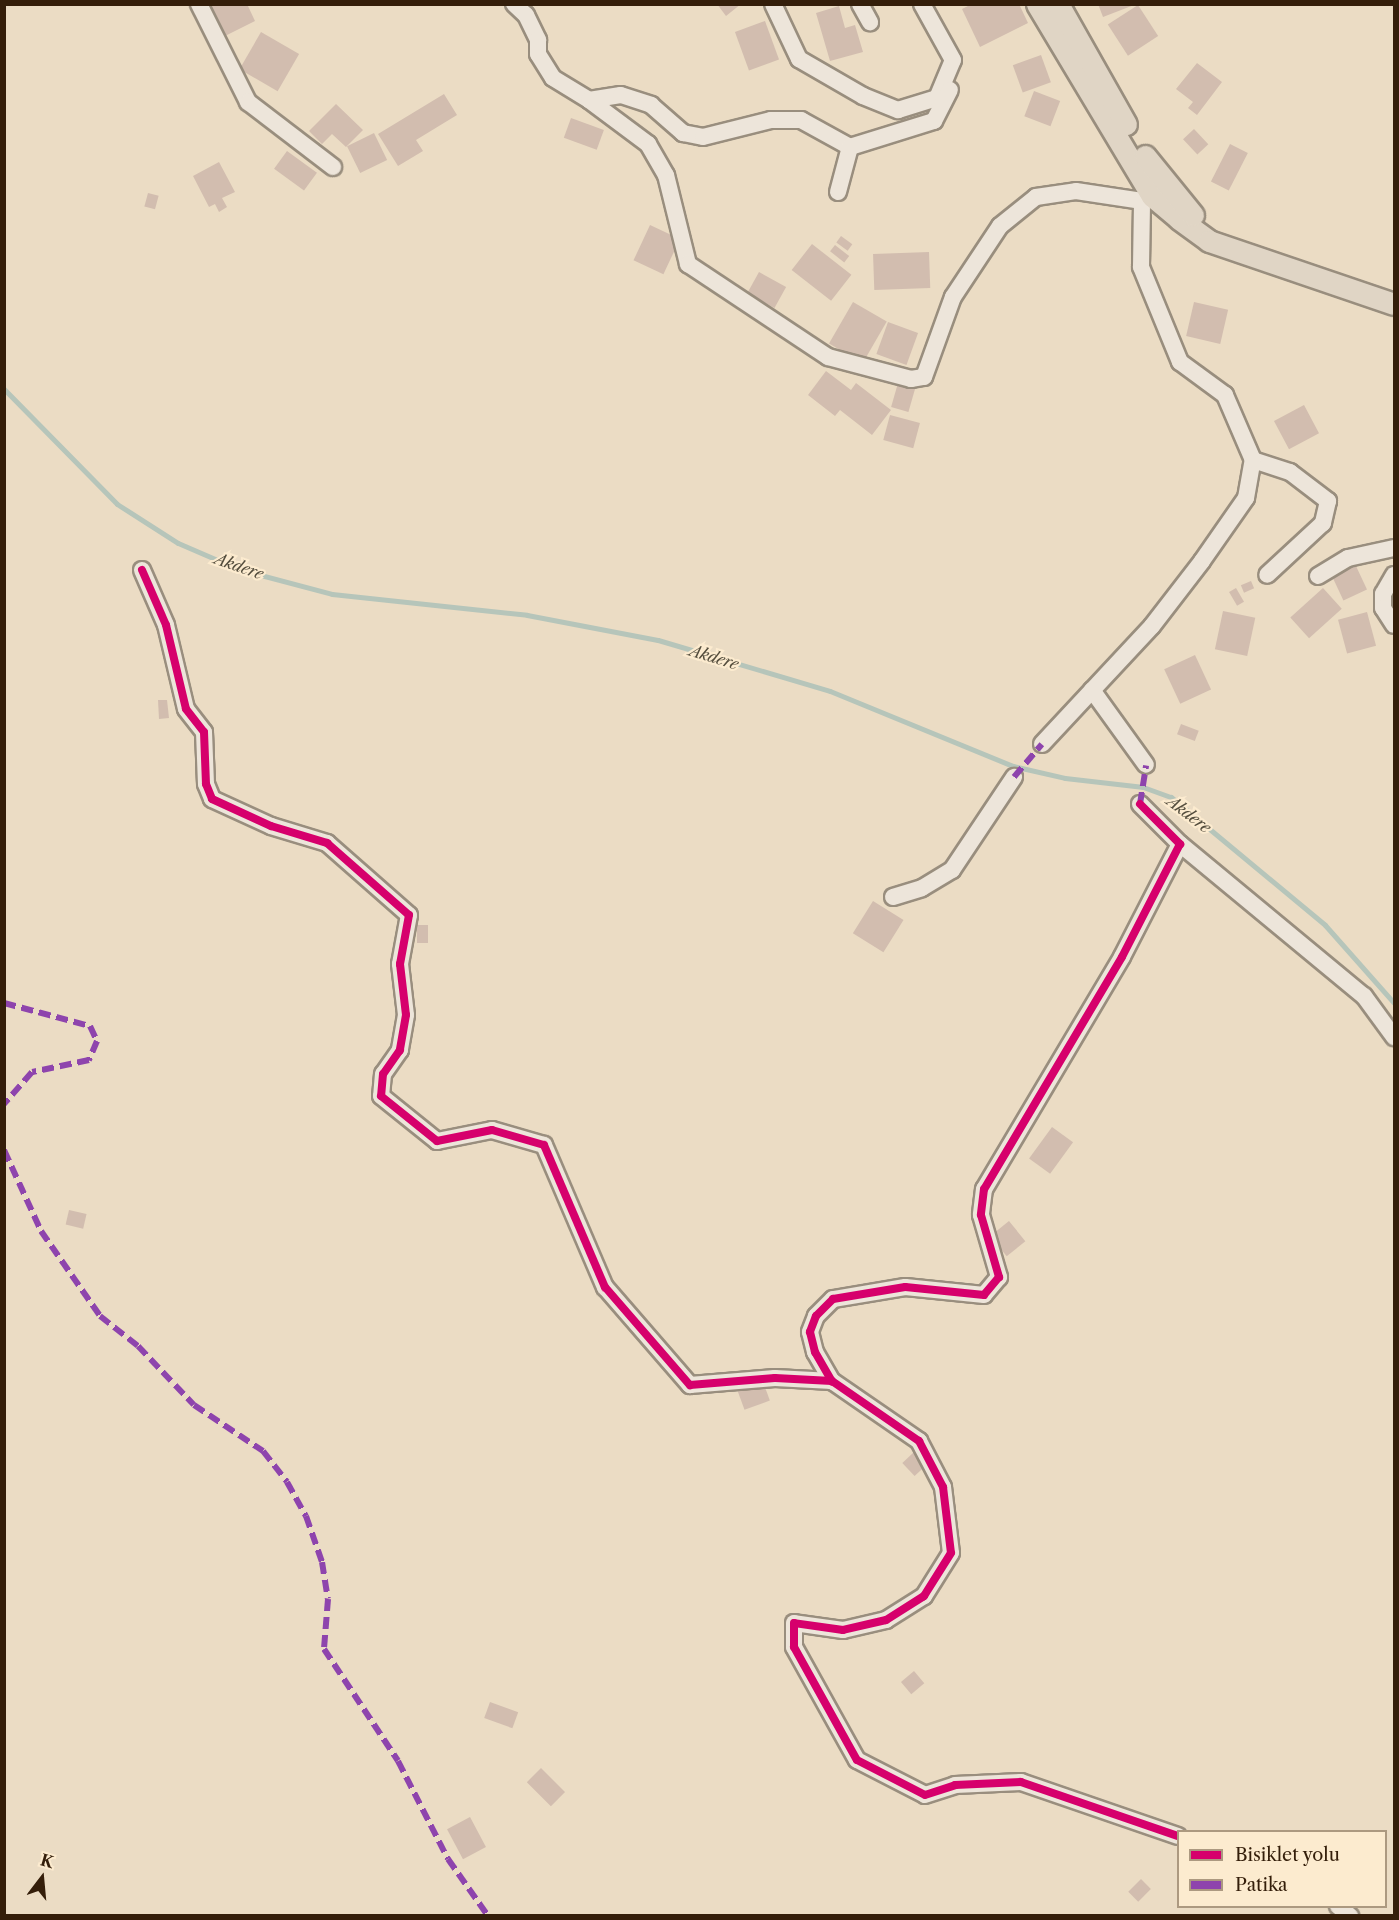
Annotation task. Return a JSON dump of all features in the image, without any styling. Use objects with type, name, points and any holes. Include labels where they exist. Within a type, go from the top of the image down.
[{"type":"main road","points":[[1037,4],[1153,194],[1241,245],[1395,302]]},
{"type":"main road","points":[[1058,4],[1153,194]]},
{"type":"street","points":[[199,4],[248,102],[333,167]]},
{"type":"street","points":[[514,4],[526,15],[538,40],[538,54],[553,78],[589,100],[648,144],[666,175],[688,264],[828,357],[911,379],[924,377],[953,297],[1000,226],[1036,197],[1076,191],[1153,194],[1141,267],[1180,362],[1225,395],[1253,460],[1246,498],[1152,626],[1042,744]]},
{"type":"street","points":[[773,4],[799,59],[863,96],[898,110],[937,98],[953,60]]},
{"type":"street","points":[[860,4],[870,22]]},
{"type":"street","points":[[589,100],[621,95],[651,105],[683,133],[703,137],[771,120],[801,120],[849,147],[934,121],[950,93],[953,60],[922,4]]},
{"type":"street","points":[[838,192],[849,147]]},
{"type":"street","points":[[1253,460],[1290,472],[1328,501],[1323,523],[1267,575]]},
{"type":"street","points":[[1318,576],[1348,558],[1395,548]]},
{"type":"street","points":[[142,570],[166,625],[186,709],[204,732],[206,784],[212,799],[271,826],[327,843],[409,915],[400,964],[406,1015],[400,1050],[383,1074],[381,1096],[437,1141],[492,1130],[544,1145],[605,1287],[690,1385],[775,1378],[832,1381]]},
{"type":"street","points":[[1395,575],[1383,594],[1383,608],[1395,625]]},
{"type":"street","points":[[1092,690],[1146,765]]},
{"type":"street","points":[[893,897],[922,888],[952,870],[1014,777]]},
{"type":"street","points":[[1140,804],[1180,844],[1364,996],[1395,1037]]},
{"type":"street","points":[[1177,1835],[1021,1782],[955,1785],[925,1795],[857,1760],[794,1647],[794,1623],[843,1630],[886,1620],[924,1596],[951,1552],[943,1486],[919,1441],[832,1381],[815,1352],[810,1332],[816,1316],[833,1299],[905,1287],[984,1295],[999,1277],[981,1215],[984,1189],[1122,957],[1180,844]]},
{"type":"building","points":[[209,4],[247,4],[255,21],[225,36]]},
{"type":"building","points":[[717,4],[741,4],[726,16]]},
{"type":"building","points":[[972,4],[1019,4],[1028,23],[980,47],[962,9]]},
{"type":"building","points":[[1098,4],[1134,4],[1134,5],[1103,17]]},
{"type":"building","points":[[1138,5],[1158,36],[1128,56],[1108,25]]},
{"type":"building","points":[[839,6],[845,28],[855,25],[863,52],[830,61],[816,13]]},
{"type":"building","points":[[765,21],[779,60],[749,70],[735,32]]},
{"type":"building","points":[[261,32],[299,54],[278,91],[240,69]]},
{"type":"building","points":[[1041,55],[1051,82],[1023,93],[1013,65]]},
{"type":"building","points":[[1197,63],[1222,82],[1197,115],[1188,108],[1193,102],[1176,89]]},
{"type":"building","points":[[1034,91],[1060,101],[1050,126],[1024,116]]},
{"type":"building","points":[[444,94],[457,115],[416,140],[423,151],[398,166],[378,134]]},
{"type":"building","points":[[336,104],[363,130],[346,147],[332,134],[322,144],[309,131]]},
{"type":"building","points":[[571,118],[604,130],[597,150],[564,138]]},
{"type":"building","points":[[1194,129],[1208,144],[1197,155],[1183,139]]},
{"type":"building","points":[[374,133],[387,160],[360,173],[347,146]]},
{"type":"building","points":[[1230,144],[1248,153],[1229,191],[1211,181]]},
{"type":"building","points":[[287,151],[317,173],[304,191],[274,169]]},
{"type":"building","points":[[219,162],[235,192],[222,198],[227,207],[219,212],[215,204],[209,207],[193,176]]},
{"type":"building","points":[[148,193],[159,196],[155,209],[144,207]]},
{"type":"building","points":[[650,225],[680,239],[663,274],[634,260]]},
{"type":"building","points":[[841,236],[852,244],[848,251],[836,242]]},
{"type":"building","points":[[812,244],[851,275],[831,301],[792,270]]},
{"type":"building","points":[[835,245],[849,256],[844,262],[830,251]]},
{"type":"building","points":[[929,252],[930,288],[874,290],[873,254]]},
{"type":"building","points":[[759,272],[786,287],[774,308],[747,293]]},
{"type":"building","points":[[853,302],[887,322],[863,363],[829,344]]},
{"type":"building","points":[[1194,302],[1228,310],[1220,344],[1186,336]]},
{"type":"building","points":[[888,322],[918,333],[906,365],[876,354]]},
{"type":"building","points":[[826,371],[851,390],[856,383],[891,410],[872,435],[840,410],[835,416],[808,395]]},
{"type":"building","points":[[898,383],[915,388],[908,412],[891,407]]},
{"type":"building","points":[[1304,405],[1319,433],[1289,449],[1274,421]]},
{"type":"building","points":[[890,415],[920,423],[913,448],[883,440]]},
{"type":"building","points":[[1356,566],[1367,590],[1343,601],[1332,577]]},
{"type":"building","points":[[1251,581],[1254,588],[1244,593],[1241,585]]},
{"type":"building","points":[[1236,588],[1244,602],[1237,606],[1229,592]]},
{"type":"building","points":[[1323,588],[1342,609],[1309,638],[1290,617]]},
{"type":"building","points":[[1223,611],[1255,618],[1247,656],[1215,649]]},
{"type":"building","points":[[1367,612],[1376,646],[1347,654],[1338,620]]},
{"type":"building","points":[[1195,655],[1211,689],[1180,704],[1164,669]]},
{"type":"building","points":[[158,700],[167,700],[169,718],[159,719]]},
{"type":"building","points":[[1181,724],[1199,731],[1195,741],[1177,734]]},
{"type":"building","points":[[873,901],[904,920],[883,952],[853,933]]},
{"type":"building","points":[[417,925],[428,925],[428,943],[417,943]]},
{"type":"building","points":[[1052,1127],[1073,1142],[1050,1174],[1029,1159]]},
{"type":"building","points":[[69,1210],[87,1214],[83,1229],[66,1225]]},
{"type":"building","points":[[1009,1221],[1025,1241],[1007,1256],[990,1236]]},
{"type":"building","points":[[762,1379],[770,1401],[744,1410],[737,1388]]},
{"type":"building","points":[[914,1452],[926,1465],[915,1476],[902,1463]]},
{"type":"building","points":[[914,1671],[924,1683],[911,1694],[901,1682]]},
{"type":"building","points":[[490,1702],[518,1712],[512,1728],[484,1718]]},
{"type":"building","points":[[541,1768],[565,1792],[551,1806],[527,1782]]},
{"type":"building","points":[[470,1817],[486,1847],[463,1859],[447,1829]]},
{"type":"building","points":[[1141,1879],[1151,1889],[1138,1902],[1128,1892]]},
{"type":"waterway","name":"Akdere","points":[[4,389],[117,504],[178,543],[238,569],[332,594],[527,615],[658,640],[830,691],[1013,766],[1065,778],[1143,787],[1171,797],[1325,925],[1394,1003]]},
{"type":"marked path","points":[[1014,777],[1042,744]]},
{"type":"marked path","points":[[1140,804],[1146,765]]},
{"type":"marked path","points":[[4,1003],[90,1026],[97,1041],[89,1060],[32,1072],[4,1104]]},
{"type":"marked path","points":[[4,1150],[41,1231],[100,1316],[138,1346],[194,1405],[263,1451],[287,1482],[306,1516],[322,1562],[328,1599],[324,1649],[398,1761],[448,1859],[488,1916]]},
{"type":"cycle path","points":[[142,570],[166,625],[186,709],[204,732],[206,784],[212,799],[271,826],[327,843],[409,915],[400,964],[406,1015],[400,1050],[383,1074],[381,1096],[437,1141],[492,1130],[544,1145],[605,1287],[690,1385],[775,1378],[832,1381]]},
{"type":"cycle path","points":[[1140,804],[1180,844],[1122,957],[984,1189],[981,1215],[999,1277],[984,1295],[905,1287],[833,1299],[816,1316],[810,1332],[815,1352],[832,1381],[919,1441],[943,1487],[951,1553],[924,1596],[886,1620],[843,1630],[794,1623],[794,1647],[857,1760],[925,1795],[955,1785],[1021,1782],[1177,1836]]}]
